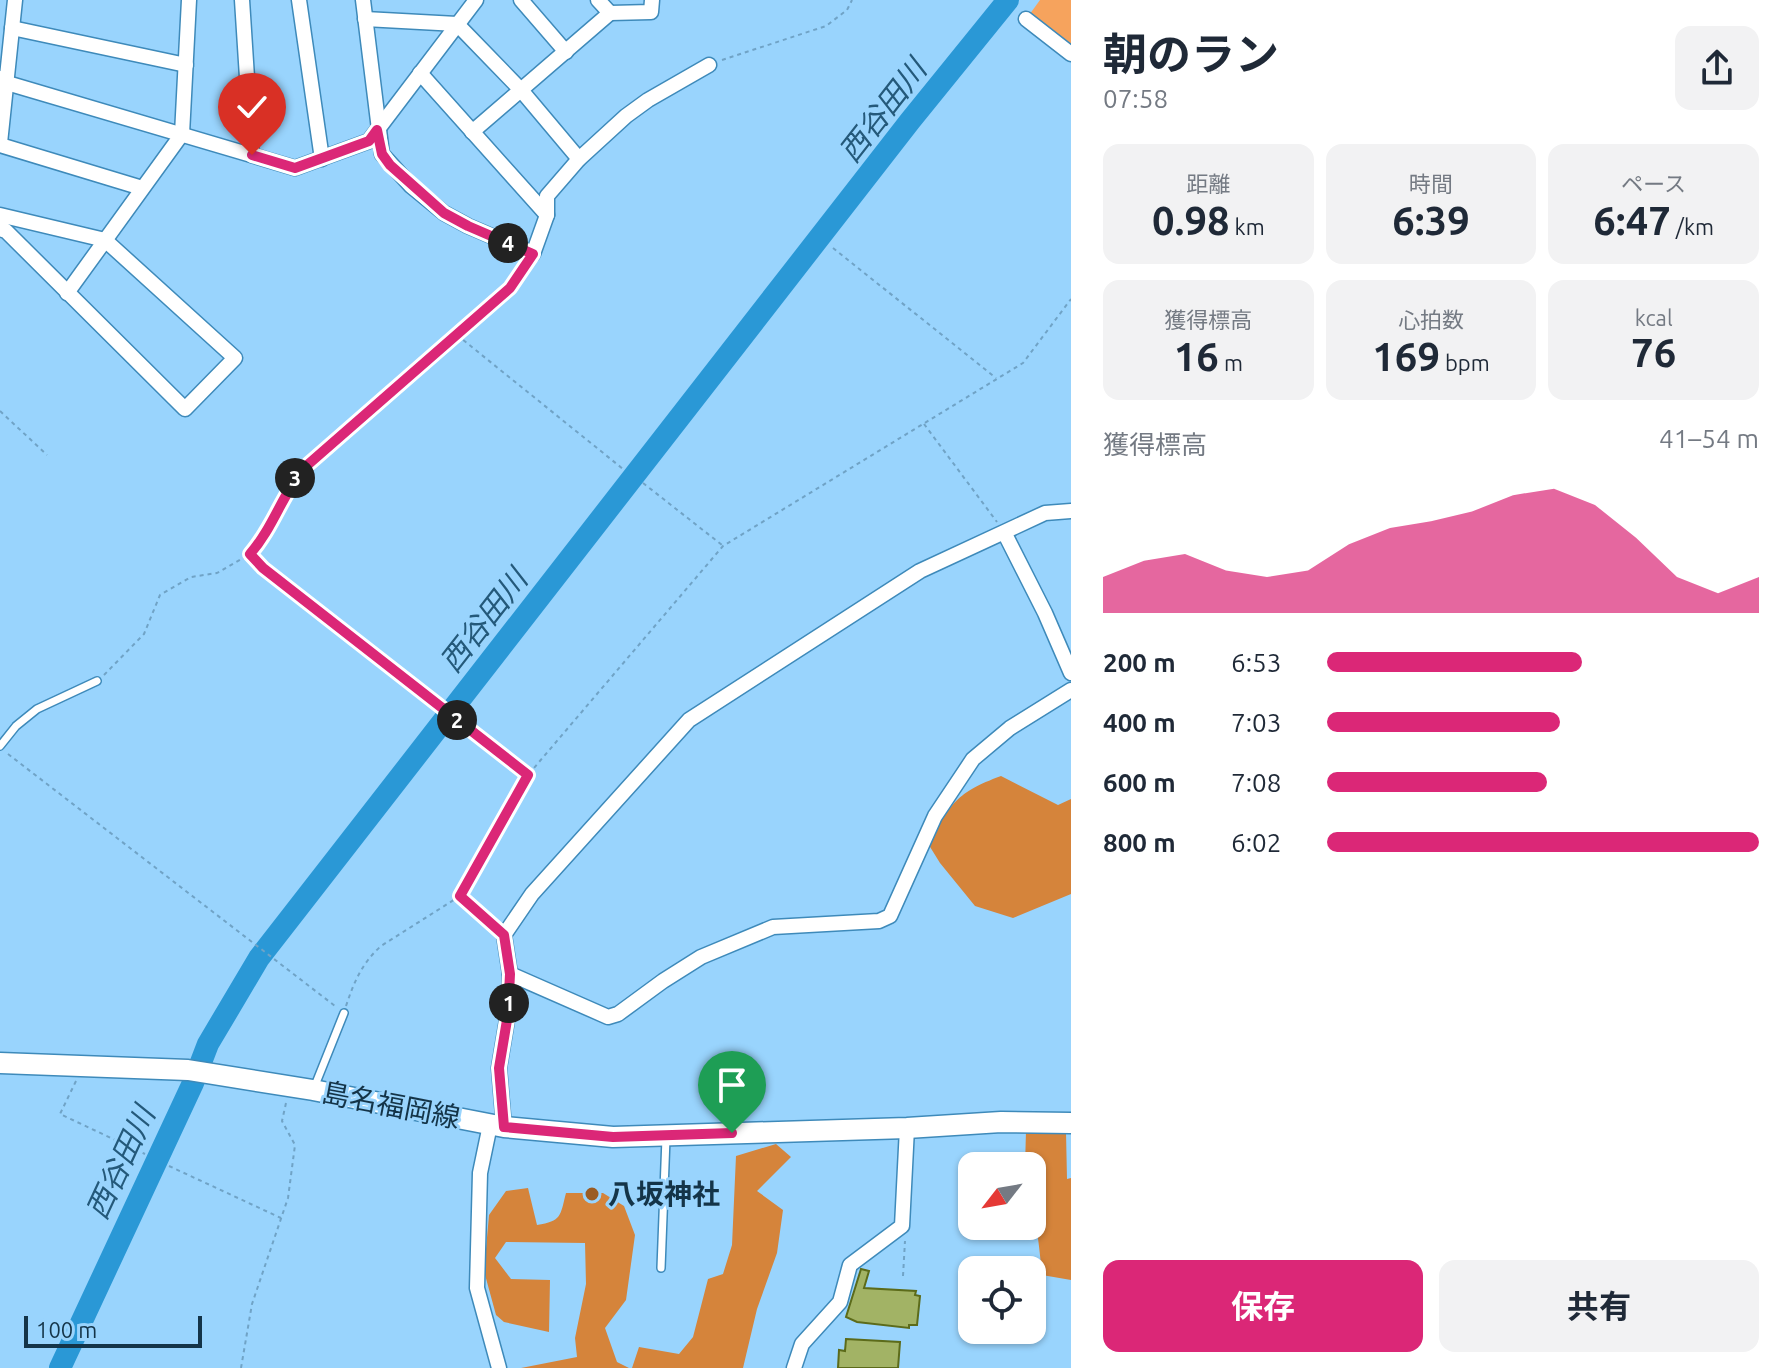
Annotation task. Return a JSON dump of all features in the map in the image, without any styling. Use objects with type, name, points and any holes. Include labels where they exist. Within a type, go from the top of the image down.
[{"type":"main road","name":"島名福岡線","points":[[0,1063],[194,1071],[291,1086],[497,1126],[613,1137],[1001,1122],[1071,1123]]},
{"type":"street","points":[[15,0],[3,80],[0,144],[142,188]]},
{"type":"street","points":[[67,293],[182,134],[189,0]]},
{"type":"street","points":[[242,0],[252,155]]},
{"type":"street","points":[[299,0],[322,159]]},
{"type":"street","points":[[363,0],[382,154],[390,165],[444,213],[533,254],[547,215],[547,196],[579,159],[648,100],[709,65]]},
{"type":"street","points":[[3,80],[295,168],[369,141],[476,0]]},
{"type":"street","points":[[521,0],[566,52]]},
{"type":"street","points":[[598,0],[610,13]]},
{"type":"street","points":[[472,132],[610,13],[651,12],[652,0]]},
{"type":"street","points":[[365,19],[457,24],[521,90],[579,159]]},
{"type":"street","points":[[1026,19],[1071,54]]},
{"type":"street","points":[[12,28],[186,65]]},
{"type":"street","points":[[420,73],[547,215]]},
{"type":"street","points":[[0,215],[105,240],[235,358],[185,409],[6,231],[0,229]]},
{"type":"street","points":[[499,1368],[477,1288],[480,1173],[497,1126],[499,1068],[508,1014],[510,974],[504,935],[532,894],[689,720],[920,571],[1045,513],[1071,511]]},
{"type":"street","points":[[1005,534],[1071,673]]},
{"type":"street","points":[[510,974],[608,1017],[618,1014],[701,957],[773,927],[879,921],[890,916],[935,816],[973,759],[1010,728],[1071,690]]},
{"type":"street","points":[[794,1368],[802,1344],[840,1302],[850,1265],[902,1226],[907,1128]]},
{"type":"lane","points":[[0,747],[16,726],[37,709],[97,681]]},
{"type":"lane","points":[[313,1090],[344,1013]]},
{"type":"lane","points":[[661,1268],[666,1136]]},
{"type":"path","points":[[709,65],[826,26],[847,10],[852,0]]},
{"type":"path","points":[[833,248],[996,379]]},
{"type":"path","points":[[97,681],[144,634],[160,595],[191,577],[217,573],[250,554],[304,468],[510,288],[533,254]]},
{"type":"path","points":[[0,747],[344,1013],[354,983],[370,957],[381,946],[460,896],[528,775],[723,546],[1023,363],[1071,299]]},
{"type":"path","points":[[456,335],[623,469]]},
{"type":"path","points":[[0,411],[47,455]]},
{"type":"path","points":[[924,423],[1005,534]]},
{"type":"path","points":[[643,483],[723,546]]},
{"type":"path","points":[[250,554],[263,568],[528,775]]},
{"type":"path","points":[[460,896],[504,935]]},
{"type":"path","points":[[81,1066],[60,1114],[145,1154]]},
{"type":"path","points":[[241,1368],[252,1304],[288,1198],[295,1145],[282,1121],[291,1086]]},
{"type":"path","points":[[169,1166],[282,1218]]},
{"type":"path","points":[[902,1226],[905,1237],[903,1276]]},
{"type":"shaded area","points":[[1040,0],[1071,0],[1071,52],[1027,18]]},
{"type":"shaded area","points":[[1001,776],[1058,805],[1071,799],[1071,894],[1013,918],[975,906],[927,842],[956,801],[974,788]]},
{"type":"shaded area","points":[[1026,1131],[1066,1132],[1067,1179],[1071,1178],[1071,1280],[1046,1276],[1046,1256],[1040,1256],[1038,1240],[1046,1240],[1046,1152],[1025,1152]]},
{"type":"shaded area","points":[[776,1144],[791,1157],[757,1191],[783,1210],[777,1253],[757,1309],[743,1368],[632,1368],[639,1347],[679,1354],[693,1337],[708,1279],[723,1274],[732,1245],[736,1156]]},
{"type":"shaded area","points":[[528,1188],[537,1225],[551,1222],[559,1216],[566,1193],[603,1193],[624,1206],[635,1235],[626,1300],[605,1328],[617,1362],[629,1368],[521,1368],[577,1357],[575,1338],[586,1284],[585,1243],[506,1242],[495,1258],[511,1279],[550,1280],[549,1332],[504,1322],[496,1315],[484,1271],[489,1215],[506,1191]]},
{"type":"building","points":[[861,1269],[869,1271],[864,1288],[916,1291],[915,1295],[920,1296],[917,1325],[909,1325],[909,1328],[857,1322],[846,1317]]},
{"type":"building","points":[[846,1339],[900,1342],[898,1368],[838,1368],[839,1350],[845,1351]]},
{"type":"waterway","name":"西谷田川","points":[[60,1368],[193,1083],[208,1044],[259,958],[910,121],[1008,0]]},
{"type":"place","name":"八坂神社","points":[[592,1194]]},
{"type":"route","points":[[252,155],[295,168],[369,141],[377,130],[382,154],[390,165],[444,213],[533,254],[510,288],[304,468],[293,481],[272,523],[250,554],[263,568],[528,775],[460,896],[504,935],[506,941],[510,974],[508,1014],[499,1068],[504,1127],[613,1137],[732,1133]]}]
